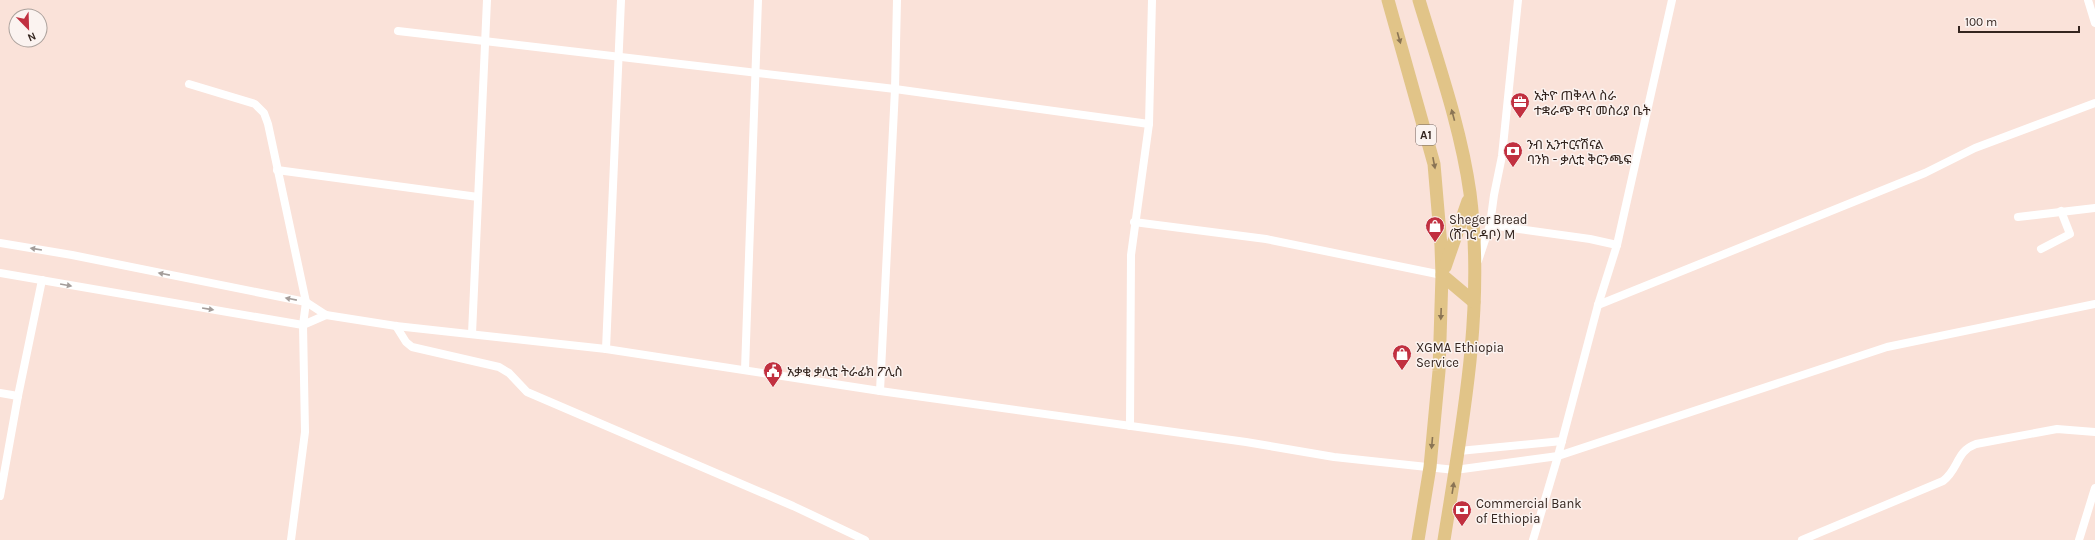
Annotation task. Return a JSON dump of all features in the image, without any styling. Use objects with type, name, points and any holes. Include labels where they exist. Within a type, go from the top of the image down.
[{"type":"main road","name":"A1","points":[[1388,0],[1434,164],[1442,275],[1439,371],[1430,466],[1418,540]]},
{"type":"main road","name":"A1","points":[[1419,0],[1462,150],[1470,194],[1474,242],[1474,302],[1469,378],[1459,451],[1444,540]]},
{"type":"main road","name":"A1","points":[[1442,275],[1470,194]]},
{"type":"main road","points":[[1442,275],[1474,302]]},
{"type":"street","points":[[472,334],[487,0]]},
{"type":"street","points":[[606,349],[621,0]]},
{"type":"street","points":[[745,370],[758,0]]},
{"type":"street","points":[[880,392],[895,89],[897,0]]},
{"type":"street","points":[[1130,426],[1131,255],[1134,222],[1148,124],[1152,0]]},
{"type":"street","points":[[1473,273],[1490,225],[1502,156],[1518,0]]},
{"type":"street","points":[[1533,540],[1558,456],[1598,305],[1617,245],[1672,0]]},
{"type":"street","points":[[2088,0],[2095,23]]},
{"type":"street","points":[[398,32],[619,56],[755,74],[895,89],[1148,124]]},
{"type":"street","points":[[189,84],[255,104],[260,108],[268,124],[306,302],[303,325],[305,432],[291,540]]},
{"type":"street","points":[[1598,305],[1924,173],[1975,148],[2095,103]]},
{"type":"street","points":[[277,170],[478,197]]},
{"type":"street","points":[[2018,217],[2095,208]]},
{"type":"street","points":[[2041,249],[2070,234],[2060,211]]},
{"type":"street","points":[[1134,222],[1266,239],[1442,275]]},
{"type":"street","points":[[1490,225],[1590,239],[1617,245]]},
{"type":"street","points":[[0,243],[80,257],[306,302],[326,315],[396,326],[606,349],[880,392],[1246,442],[1334,458],[1430,466],[1455,470],[1558,456],[1887,347],[2095,304]]},
{"type":"street","points":[[0,273],[303,325],[326,315]]},
{"type":"street","points":[[0,496],[18,396],[42,280]]},
{"type":"street","points":[[396,326],[406,342],[412,347],[499,367],[509,374],[527,392],[793,506],[865,540]]},
{"type":"street","points":[[0,393],[18,396]]},
{"type":"street","points":[[1802,540],[1943,481],[1954,470],[1961,453],[1967,447],[2056,429],[2095,432]]},
{"type":"street","points":[[1459,451],[1562,441]]},
{"type":"street","points":[[2080,540],[2095,488]]},
{"type":"place","name":"ኢትዮ ጠቅላላ ስራ ተቋራጭ ዋና መስሪያ ቤት","points":[[1520,119]]},
{"type":"place","name":"ንብ ኢንተርናሽናል ባንክ - ቃሊቲ ቅርንጫፍ","points":[[1513,168]]},
{"type":"place","name":"Sheger Bread (ሸገር ዳቦ) M","points":[[1435,243]]},
{"type":"place","name":"XGMA Ethiopia Service","points":[[1402,371]]},
{"type":"place","name":"አቃቂ ቃሊቲ ትራፊክ ፖሊስ","points":[[773,388]]},
{"type":"place","name":"Commercial Bank of Ethiopia","points":[[1462,527]]}]
